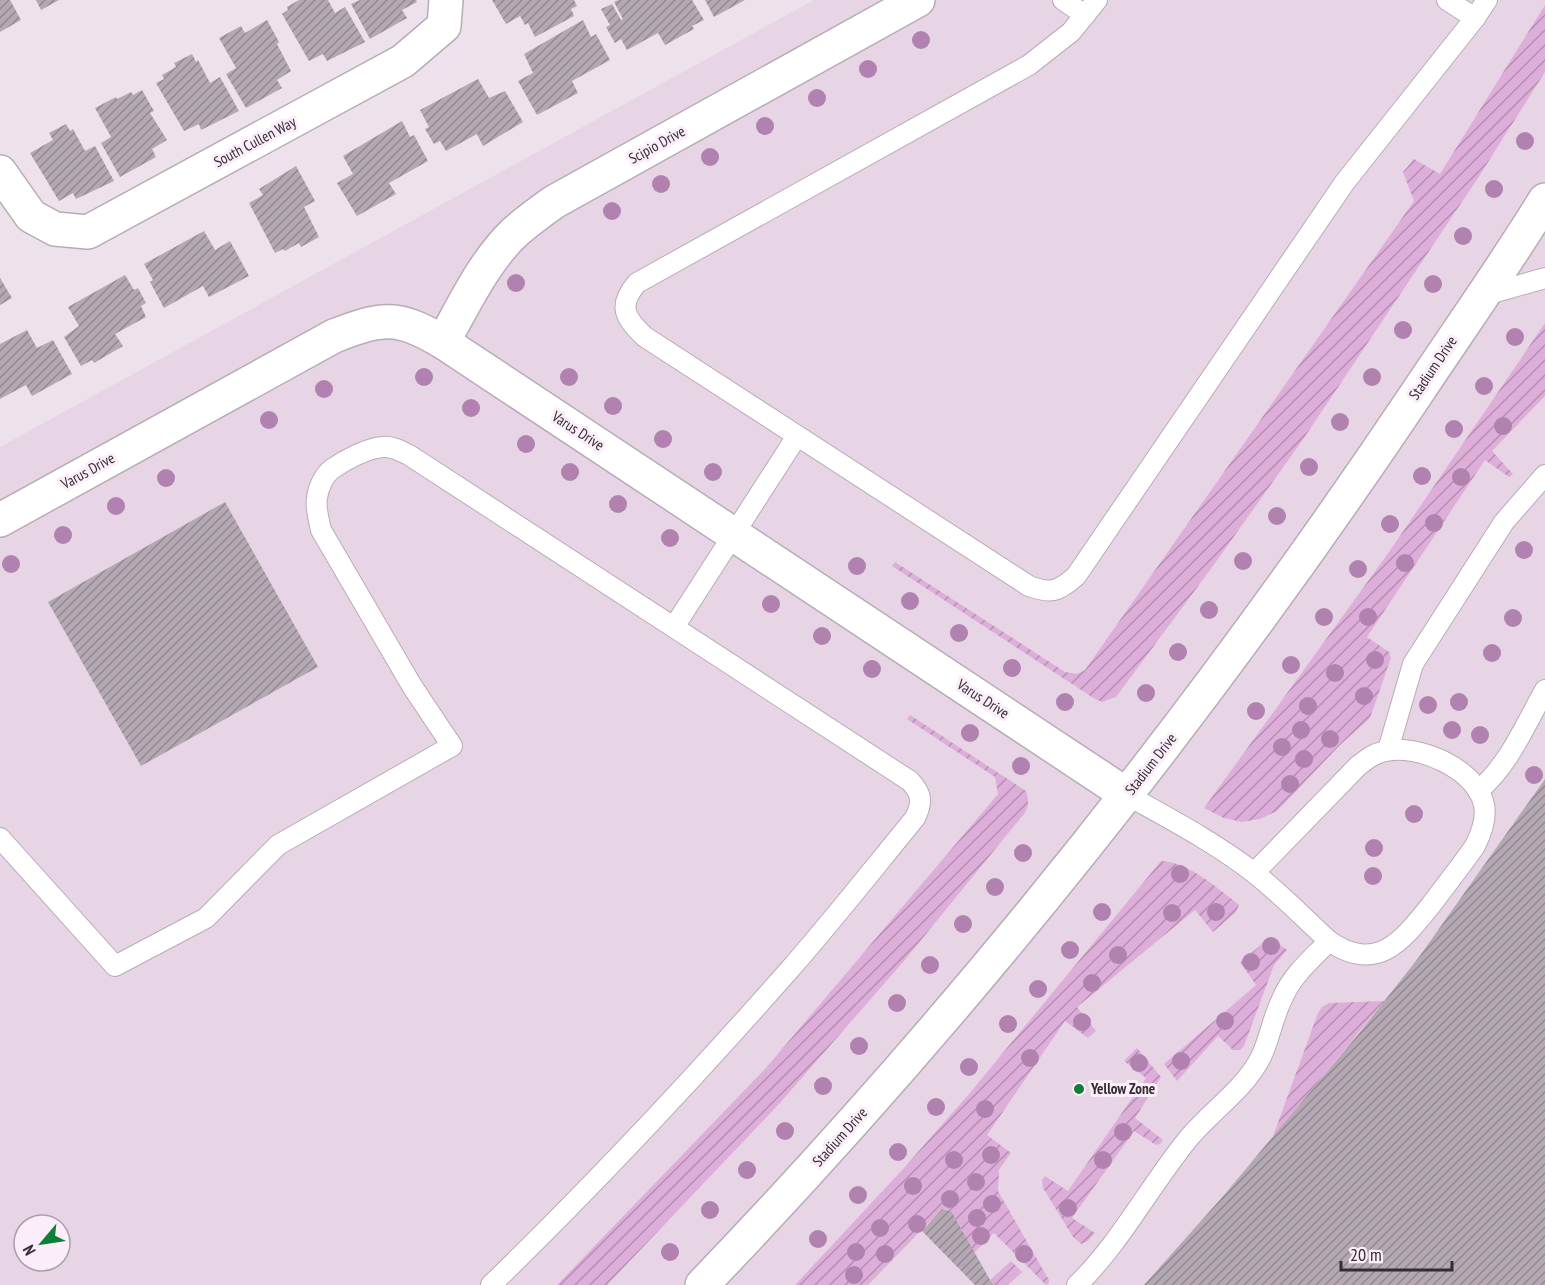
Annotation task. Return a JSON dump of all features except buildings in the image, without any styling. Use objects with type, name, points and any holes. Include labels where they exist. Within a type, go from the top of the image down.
[{"type":"street","name":"Scipio Drive","points":[[443,342],[479,278],[495,256],[512,235],[547,207],[918,0]]},
{"type":"street","name":"South Cullen Way","points":[[0,172],[31,216],[55,229],[88,232],[403,61],[445,13]]},
{"type":"street","name":"Stadium Drive","points":[[702,1285],[803,1179],[884,1088],[1127,795],[1320,534],[1545,200]]},
{"type":"street","name":"Varus Drive","points":[[0,520],[334,336],[362,325],[391,321],[419,328],[443,342],[1127,795]]},
{"type":"lane","points":[[1063,0],[1091,7],[1071,33],[1029,65],[637,283],[627,294],[625,307],[632,325],[645,337],[1029,586],[1042,591],[1053,591],[1076,576],[1345,182],[1487,0]]},
{"type":"lane","points":[[1447,0],[1475,18]]},
{"type":"lane","points":[[1482,296],[1545,278]]},
{"type":"lane","points":[[674,627],[797,436]]},
{"type":"lane","points":[[0,838],[115,966],[206,918],[278,845],[452,746],[412,686],[321,530],[317,513],[317,498],[321,483],[330,470],[368,450],[384,446],[409,455],[910,781],[922,799],[915,818],[792,967],[586,1189],[491,1285]]},
{"type":"lane","points":[[1388,750],[1413,664],[1504,522],[1545,476]]},
{"type":"lane","points":[[1478,790],[1492,779],[1502,765],[1545,690]]},
{"type":"lane","points":[[1127,795],[1191,830],[1254,873],[1329,941],[1340,949],[1354,954],[1376,953],[1394,946],[1408,933],[1457,871],[1482,831],[1484,802],[1470,778],[1455,767],[1408,750],[1388,750],[1371,755],[1254,873]]},
{"type":"lane","points":[[1077,1285],[1106,1253],[1191,1136],[1251,1072],[1261,1056],[1283,997],[1295,975],[1329,941]]},
{"type":"shaded area","points":[[814,0],[1545,0],[1545,1285],[0,1285],[0,447]]},
{"type":"shaded area","points":[[1545,5],[1545,72],[1478,178],[1304,438],[1116,697],[1102,702],[1095,699],[892,566],[895,562],[1065,672],[1077,674],[1085,670],[1414,201],[1403,172],[1414,159],[1440,174]]},
{"type":"shaded area","points":[[1545,323],[1545,396],[1492,451],[1513,474],[1509,477],[1485,460],[1367,637],[1389,652],[1391,658],[1370,718],[1340,745],[1277,811],[1260,819],[1242,822],[1224,818],[1204,808],[1389,552]]},
{"type":"shaded area","points":[[910,715],[1026,791],[1028,803],[1024,814],[904,961],[779,1104],[607,1285],[557,1285],[766,1068],[998,794],[995,777],[907,719]]},
{"type":"shaded area","points":[[1161,861],[1171,862],[1202,877],[1239,905],[1236,912],[1213,932],[1195,910],[1077,1007],[1096,1031],[1088,1038],[1065,1021],[987,1135],[1011,1153],[999,1170],[998,1191],[1049,1283],[1046,1285],[994,1233],[974,1253],[951,1211],[945,1209],[940,1211],[868,1285],[795,1285],[969,1094]]},
{"type":"shaded area","points":[[1271,937],[1287,950],[1274,965],[1244,1046],[1240,1050],[1233,1050],[1218,1036],[1177,1081],[1164,1064],[1256,985],[1240,962]]},
{"type":"shaded area","points":[[1384,1001],[1272,1139],[1322,1007],[1329,1003]]},
{"type":"shaded area","points":[[1137,1048],[1161,1077],[1135,1118],[1163,1140],[1156,1145],[1134,1131],[1072,1218],[1095,1233],[1088,1241],[1081,1244],[1073,1237],[1043,1188],[1042,1180],[1045,1176],[1068,1191],[1146,1078],[1124,1061]]},
{"type":"shaded area","points":[[1011,1261],[1022,1272],[1008,1285],[993,1285],[990,1280]]},
{"type":"place","name":"Yellow Zone","points":[[1079,1089]]}]
